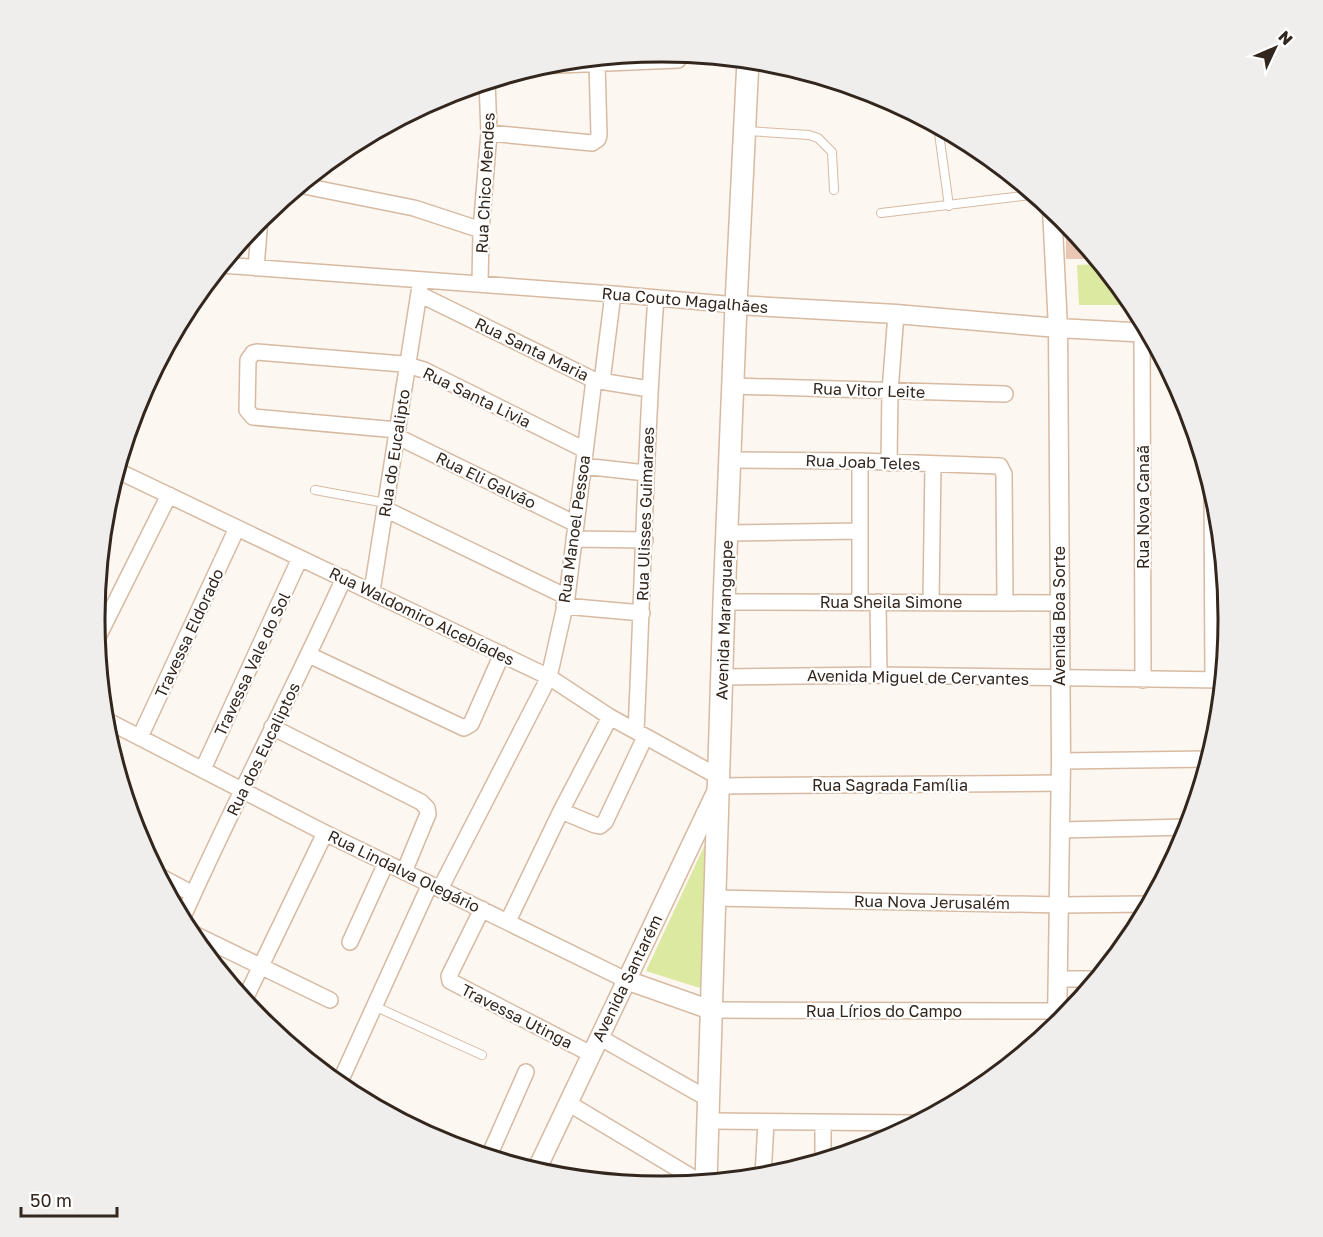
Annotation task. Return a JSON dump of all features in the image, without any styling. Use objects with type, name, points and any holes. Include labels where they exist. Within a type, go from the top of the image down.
[{"type":"main road","name":"Avenida Maranguape","points":[[706,1173],[724,602],[748,68]]},
{"type":"street","points":[[489,133],[592,143],[596,141],[600,135],[597,65]]},
{"type":"street","name":"Rua Chico Mendes","points":[[480,284],[480,230],[489,133],[487,89]]},
{"type":"street","points":[[310,187],[414,208],[480,230]]},
{"type":"street","name":"Avenida Boa Sorte","points":[[1053,223],[1058,328],[1058,603],[1061,761],[1057,1009]]},
{"type":"street","points":[[256,268],[259,235]]},
{"type":"street","name":"Rua Couto Magalhães","points":[[231,266],[420,287],[480,284],[736,305],[896,314],[1139,333]]},
{"type":"street","name":"Rua do Eucalipto","points":[[372,591],[420,287]]},
{"type":"street","name":"Rua Santa Maria","points":[[420,287],[598,380],[649,389]]},
{"type":"street","name":"Rua Manoel Pessoa","points":[[343,1075],[374,1006],[435,886],[549,677],[565,601],[585,450],[613,294]]},
{"type":"street","name":"Rua Ulisses Guimaraes","points":[[641,734],[646,473],[656,298]]},
{"type":"street","points":[[889,463],[890,391],[896,314]]},
{"type":"street","name":"Rua Nova Canaã","points":[[1143,680],[1146,344]]},
{"type":"street","name":"Rua Santa Livia","points":[[252,417],[247,410],[248,360],[253,353],[408,365],[438,376],[585,450]]},
{"type":"street","name":"Rua Vitor Leite","points":[[733,386],[1005,394]]},
{"type":"street","name":"Rua Eli Galvão","points":[[252,417],[397,433],[576,531],[645,540]]},
{"type":"street","name":"Rua Joab Teles","points":[[730,460],[997,465],[1003,469],[1004,474],[1005,603]]},
{"type":"street","points":[[860,461],[860,602]]},
{"type":"street","points":[[931,601],[933,464]]},
{"type":"street","points":[[583,466],[646,473]]},
{"type":"street","name":"Rua Waldomiro Alcebíades","points":[[123,473],[549,677],[610,717],[719,781]]},
{"type":"street","points":[[104,624],[169,495]]},
{"type":"street","points":[[385,506],[565,601],[642,614]]},
{"type":"street","name":"Travessa Eldorado","points":[[140,737],[237,528]]},
{"type":"street","points":[[728,533],[860,531]]},
{"type":"street","points":[[1214,545],[1217,651]]},
{"type":"street","name":"Travessa Vale do Sol","points":[[203,770],[300,558]]},
{"type":"street","name":"Rua dos Eucaliptos","points":[[186,909],[344,578]]},
{"type":"street","name":"Rua Sheila Simone","points":[[724,602],[1058,603]]},
{"type":"street","points":[[878,602],[879,675]]},
{"type":"street","points":[[309,655],[464,728],[471,724],[502,654]]},
{"type":"street","name":"Avenida Miguel de Cervantes","points":[[722,677],[879,675],[1215,680]]},
{"type":"street","points":[[508,921],[610,717]]},
{"type":"street","name":"Rua Lindalva Olegário","points":[[115,724],[325,833],[626,980],[711,1010]]},
{"type":"street","points":[[272,727],[421,802],[427,808],[428,814],[404,872]]},
{"type":"street","points":[[561,811],[595,825],[600,826],[605,822],[641,734]]},
{"type":"street","points":[[1061,761],[1201,759]]},
{"type":"street","name":"Rua Sagrada Família","points":[[719,781],[1061,783]]},
{"type":"street","name":"Avenida Santarém","points":[[540,1162],[719,781]]},
{"type":"street","points":[[1061,830],[1178,827]]},
{"type":"street","points":[[248,991],[325,833]]},
{"type":"street","points":[[350,942],[386,863]]},
{"type":"street","points":[[171,883],[193,894]]},
{"type":"street","name":"Rua Nova Jerusalém","points":[[715,898],[1060,905],[1140,904]]},
{"type":"street","name":"Travessa Utinga","points":[[482,909],[449,980],[595,1045]]},
{"type":"street","points":[[206,939],[330,1000]]},
{"type":"street","points":[[1059,979],[1086,979]]},
{"type":"street","name":"Rua Lírios do Campo","points":[[711,1010],[1049,1018]]},
{"type":"street","points":[[595,1045],[709,1110],[766,1122],[823,1122],[886,1128]]},
{"type":"street","points":[[492,1149],[526,1072]]},
{"type":"street","points":[[568,1103],[688,1175]]},
{"type":"street","points":[[764,1166],[766,1122]]},
{"type":"street","points":[[823,1122],[823,1152]]},
{"type":"lane","points":[[745,131],[809,135],[818,138],[832,152],[834,190]]},
{"type":"lane","points":[[939,136],[949,206]]},
{"type":"lane","points":[[881,213],[1024,196]]},
{"type":"lane","points":[[315,490],[385,506]]},
{"type":"lane","points":[[374,1006],[482,1055]]},
{"type":"green space","points":[[1091,264],[1122,305],[1079,305],[1077,265]]},
{"type":"green space","points":[[707,840],[703,989],[646,971]]},
{"type":"building","points":[[1066,236],[1087,259],[1066,259]]}]
